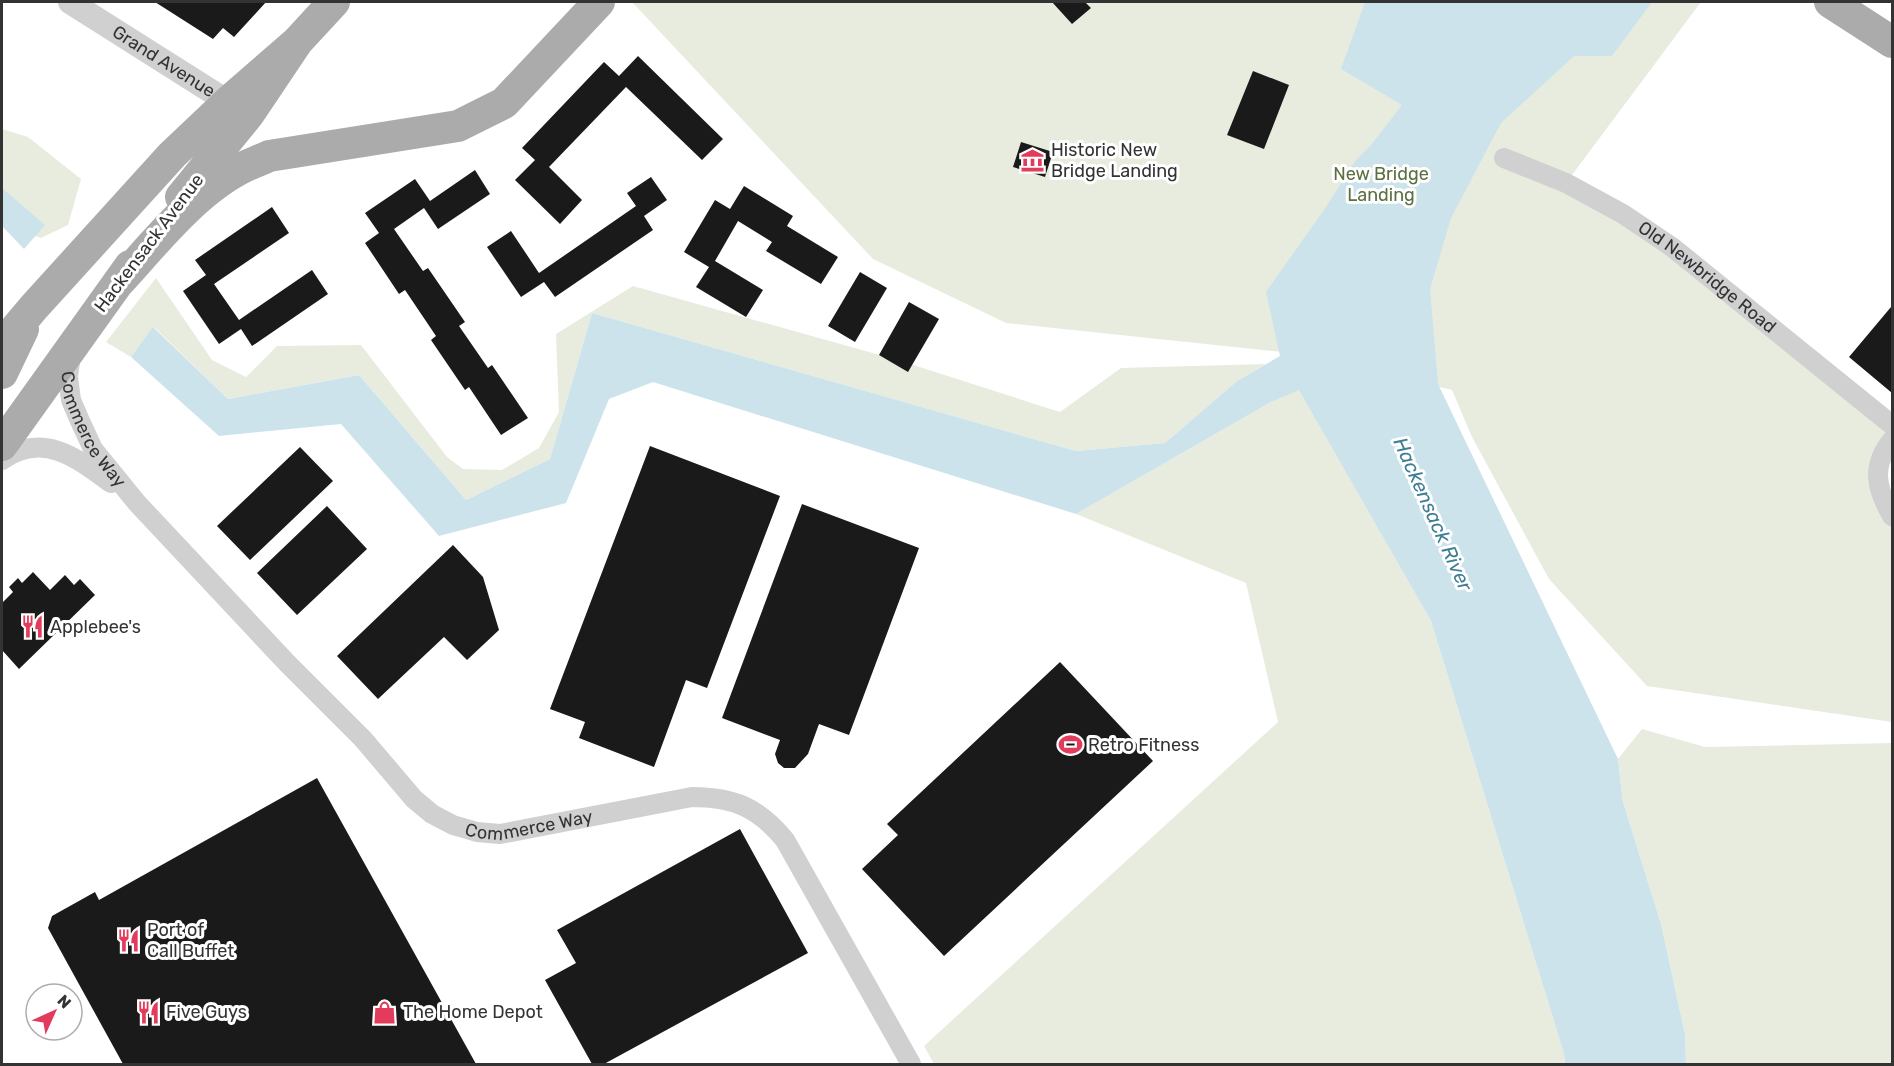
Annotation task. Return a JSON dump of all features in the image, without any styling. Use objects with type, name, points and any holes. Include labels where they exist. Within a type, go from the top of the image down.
[{"type":"main road","name":"Hackensack Avenue","points":[[2,345],[34,306],[172,155],[297,42],[334,2]]},
{"type":"main road","points":[[118,283],[192,205],[217,184],[243,167],[269,156],[458,126],[504,103],[599,2]]},
{"type":"main road","points":[[1830,2],[1893,42]]},
{"type":"main road","name":"Hackensack Avenue","points":[[2,445],[158,224],[248,115],[297,42]]},
{"type":"main road","points":[[2,373],[34,306]]},
{"type":"street","name":"Grand Avenue","points":[[70,2],[228,102]]},
{"type":"street","name":"Old Newbridge Road","points":[[1504,158],[1566,183],[1623,214],[1672,247],[1893,425]]},
{"type":"street","name":"Commerce Way","points":[[72,348],[68,377],[71,400],[93,449],[137,503],[287,663],[363,739],[414,799],[432,814],[453,825],[477,832],[500,834],[692,797],[716,797],[739,803],[757,812],[773,825],[785,840],[911,1065]]},
{"type":"street","points":[[1893,440],[1882,453],[1877,479],[1883,500],[1893,516]]},
{"type":"street","name":"Commerce Way","points":[[2,460],[11,453],[29,448],[53,448],[83,462],[137,503]]},
{"type":"green space","name":"New Bridge Landing","points":[[632,2],[1701,2],[1566,183],[1623,214],[1892,425],[1882,453],[1892,516],[1892,722],[1647,686],[1549,579],[1472,437],[1452,390],[1301,354],[1006,323],[873,259]]},
{"type":"green space","points":[[2,129],[28,137],[81,179],[68,225],[41,238],[2,226]]},
{"type":"green space","points":[[156,278],[212,360],[246,377],[277,346],[361,345],[447,457],[463,469],[502,470],[539,448],[559,412],[556,334],[633,286],[901,361],[1060,412],[1121,368],[1266,364],[1237,381],[1165,443],[1076,451],[592,313],[550,459],[466,500],[359,375],[228,399],[154,327],[131,357],[106,342]]},
{"type":"green space","points":[[1299,389],[1431,621],[1564,1054],[1565,1064],[934,1064],[924,1046],[1278,722],[1246,583],[1076,514],[1271,402]]},
{"type":"green space","points":[[1642,729],[1705,747],[1892,743],[1892,1064],[1686,1064],[1685,1034],[1661,924],[1623,802],[1618,759]]},
{"type":"water","name":"Hackensack River","points":[[1365,2],[1652,2],[1612,56],[1574,56],[1501,123],[1451,218],[1430,289],[1438,384],[1618,759],[1623,802],[1661,924],[1685,1034],[1686,1064],[1565,1064],[1564,1054],[1431,621],[1299,390],[1271,402],[1076,514],[653,382],[609,399],[566,503],[439,536],[341,424],[219,436],[131,357],[153,327],[228,399],[359,375],[466,500],[550,459],[592,313],[1076,451],[1165,443],[1237,381],[1280,356],[1266,292],[1356,160],[1371,145],[1402,105],[1341,69]]},
{"type":"water","points":[[2,188],[45,225],[24,249],[2,226]]},
{"type":"building","points":[[155,2],[266,2],[234,37],[223,28],[213,39]]},
{"type":"building","points":[[1052,2],[1085,2],[1091,8],[1072,24]]},
{"type":"building","points":[[638,56],[723,139],[702,160],[626,87],[549,167],[582,200],[560,224],[515,180],[535,160],[522,148],[604,62],[619,76]]},
{"type":"building","points":[[1253,71],[1289,85],[1264,149],[1227,135]]},
{"type":"building","name":"Historic New Bridge Landing","points":[[1021,142],[1053,152],[1045,177],[1013,167]]},
{"type":"building","points":[[475,170],[490,194],[438,229],[424,208],[394,229],[423,271],[428,268],[465,322],[459,326],[488,368],[492,365],[528,418],[501,435],[469,387],[465,390],[431,340],[436,336],[405,290],[399,294],[365,243],[379,233],[365,213],[415,179],[430,201]]},
{"type":"building","points":[[651,177],[667,200],[644,216],[653,230],[555,297],[544,282],[521,297],[487,247],[511,231],[539,273],[636,206],[627,193]]},
{"type":"building","points":[[744,186],[793,216],[787,226],[838,257],[821,284],[766,251],[772,242],[738,221],[715,261],[763,290],[746,317],[696,287],[709,267],[684,252],[715,200],[730,209]]},
{"type":"building","points":[[272,207],[289,233],[214,284],[239,320],[312,270],[328,294],[252,346],[241,329],[219,344],[183,291],[206,275],[195,260]]},
{"type":"building","points":[[860,272],[887,288],[855,342],[828,326]]},
{"type":"building","points":[[909,302],[939,319],[908,372],[879,355]]},
{"type":"building","points":[[1891,307],[1892,309],[1892,393],[1849,357]]},
{"type":"building","points":[[650,446],[780,496],[707,688],[686,680],[654,767],[579,738],[585,722],[550,709]]},
{"type":"building","points":[[300,447],[333,481],[250,560],[217,526]]},
{"type":"building","points":[[802,504],[919,548],[849,735],[819,724],[808,754],[795,768],[784,768],[778,763],[775,754],[780,740],[722,718]]},
{"type":"building","points":[[327,506],[367,549],[297,615],[257,573]]},
{"type":"building","points":[[453,545],[483,577],[499,630],[467,660],[444,637],[378,699],[337,656]]},
{"type":"building","name":"Applebee's","points":[[33,572],[50,590],[65,575],[74,585],[80,579],[95,595],[19,669],[2,650],[2,603],[13,592],[9,587],[18,578],[22,583]]},
{"type":"building","points":[[1060,662],[1153,761],[944,956],[862,869],[898,835],[887,824]]},
{"type":"building","points":[[317,778],[476,1064],[123,1064],[84,993],[84,982],[78,982],[48,928],[52,916],[95,892],[99,900]]},
{"type":"building","points":[[740,829],[808,953],[604,1064],[592,1064],[545,980],[576,963],[557,930]]},
{"type":"place","name":"Historic New Bridge Landing","points":[[1033,160]]},
{"type":"place","name":"Applebee's","points":[[32,627]]},
{"type":"place","name":"Retro Fitness","points":[[1070,745]]},
{"type":"place","name":"Port of Call Buffet","points":[[129,940]]},
{"type":"place","name":"Five Guys","points":[[148,1012]]},
{"type":"place","name":"The Home Depot","points":[[385,1012]]}]
